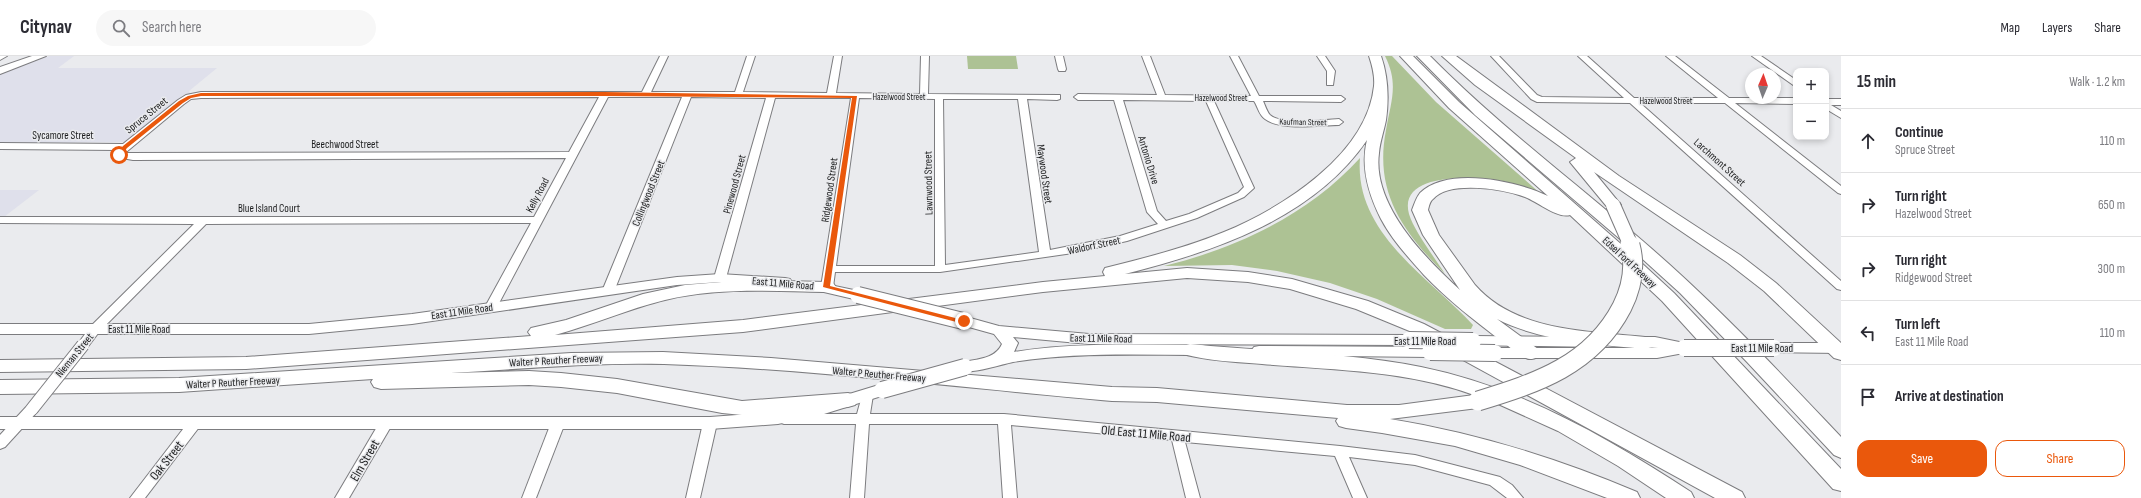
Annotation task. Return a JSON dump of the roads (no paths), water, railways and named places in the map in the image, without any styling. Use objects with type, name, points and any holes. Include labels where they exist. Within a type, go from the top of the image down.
[{"type":"highway","points":[[1375,56],[1380,88],[1380,113],[1371,163],[1379,201],[1390,223],[1431,272],[1493,327],[1531,353]]},
{"type":"highway","name":"Edsel Ford Freeway","points":[[1406,56],[1454,105],[1616,248],[1668,297],[1841,483]]},
{"type":"highway","name":"Edsel Ford Freeway","points":[[1423,56],[1477,108],[1664,269],[1752,356],[1841,450]]},
{"type":"highway","points":[[1112,394],[1158,395],[1347,412],[1399,412],[1478,401],[1533,384],[1556,373],[1594,347],[1619,316],[1631,286],[1633,259],[1631,247],[1613,205],[1595,181],[1571,156],[1448,56]]},
{"type":"highway","points":[[1471,75],[1614,179],[1734,258],[1770,287],[1839,350]]},
{"type":"highway","points":[[1044,286],[1176,256],[1231,235],[1302,197],[1345,159],[1362,137],[1374,112],[1380,88]]},
{"type":"highway","points":[[1616,248],[1592,235],[1560,209],[1529,194],[1504,186],[1475,183],[1452,184],[1435,190],[1424,197],[1420,205],[1421,216],[1454,268],[1470,291],[1488,306],[1537,329],[1567,335],[1645,342]]},
{"type":"highway","points":[[1044,286],[1187,273],[1262,278],[1318,290],[1362,304],[1418,328],[1734,498]]},
{"type":"highway","name":"Walter P Reuther Freeway","points":[[0,366],[121,366],[246,363],[743,326],[1044,286]]},
{"type":"highway","points":[[309,358],[401,344],[552,330],[653,297],[699,288],[827,287]]},
{"type":"highway","points":[[1190,350],[1397,369],[1460,383],[1546,417],[1597,444],[1683,498]]},
{"type":"highway","name":"Walter P Reuther Freeway","points":[[0,387],[140,386],[287,378],[563,359],[662,358],[771,364],[1112,394]]},
{"type":"highway","points":[[0,359],[48,359],[121,366]]},
{"type":"highway","points":[[287,378],[357,382],[529,378],[562,380],[632,388],[722,406],[742,408],[848,400]]},
{"type":"highway","points":[[1112,394],[1158,403],[1355,422],[1456,439],[1524,458],[1629,498]]},
{"type":"main road","points":[[0,71],[41,56]]},
{"type":"main road","name":"East 11 Mile Road","points":[[0,330],[309,329],[381,322],[677,281],[720,278],[771,281],[827,287],[999,330],[1031,335],[1089,339],[1655,342],[1684,348]]},
{"type":"main road","points":[[998,359],[1005,354],[1010,343],[999,330]]},
{"type":"main road","name":"East 11 Mile Road","points":[[0,423],[710,423],[778,418],[998,359],[1035,353],[1077,350],[1657,353],[1684,348],[1839,350]]},
{"type":"street","points":[[645,95],[664,56]]},
{"type":"street","points":[[738,96],[751,56]]},
{"type":"street","points":[[831,96],[838,56]]},
{"type":"street","points":[[924,97],[925,56]]},
{"type":"street","points":[[1059,56],[1062,69]]},
{"type":"street","points":[[1146,56],[1162,98]]},
{"type":"street","name":"Kaufman Street","points":[[1234,56],[1267,116],[1276,122],[1339,122]]},
{"type":"street","points":[[1321,56],[1331,71],[1330,83]]},
{"type":"street","name":"Hazelwood Street","points":[[1495,56],[1537,99],[1793,101]]},
{"type":"street","name":"Larchmont Street","points":[[1582,56],[1841,287]]},
{"type":"street","points":[[1670,56],[1841,191]]},
{"type":"street","points":[[1756,56],[1793,82]]},
{"type":"street","name":"Hazelwood Street","points":[[189,97],[201,95],[604,94],[687,96],[1057,97]]},
{"type":"street","name":"Kelly Road","points":[[491,307],[604,94]]},
{"type":"street","name":"Collingwood Street","points":[[609,290],[687,96]]},
{"type":"street","name":"Pinewood Street","points":[[720,278],[771,96]]},
{"type":"street","name":"Spruce Street","points":[[122,151],[189,97]]},
{"type":"street","name":"Ridgewood Street","points":[[827,287],[855,97]]},
{"type":"street","name":"Lawnwood Street","points":[[939,97],[940,268]]},
{"type":"street","name":"Maywood Street","points":[[1022,97],[1045,254]]},
{"type":"street","name":"Hazelwood Street","points":[[1078,97],[1341,98]]},
{"type":"street","name":"Antonio Drive","points":[[1118,98],[1152,212],[1165,226]]},
{"type":"street","name":"Waldorf Street","points":[[830,270],[940,268],[1045,254],[1099,245],[1165,226],[1218,206],[1248,190],[1245,178],[1209,98]]},
{"type":"street","points":[[1829,102],[1841,102]]},
{"type":"street","points":[[1829,107],[1841,116]]},
{"type":"street","name":"Sycamore Street","points":[[0,146],[122,151]]},
{"type":"street","name":"Beechwood Street","points":[[122,151],[133,158],[572,155]]},
{"type":"street","name":"Blue Island Court","points":[[2,220],[537,220]]},
{"type":"street","name":"Nieman Street","points":[[0,444],[32,409],[95,329],[204,220]]},
{"type":"street","points":[[857,498],[863,419],[874,393]]},
{"type":"street","name":"Old East 11 Mile Road","points":[[778,418],[1004,419],[1340,451],[1433,464],[1485,477],[1512,493]]},
{"type":"street","points":[[1004,419],[1010,498]]},
{"type":"street","name":"Oak Street","points":[[136,498],[195,423]]},
{"type":"street","name":"Elm Street","points":[[342,498],[386,423]]},
{"type":"street","points":[[529,498],[558,423]]},
{"type":"street","points":[[693,498],[710,423]]},
{"type":"street","points":[[1177,436],[1194,498]]},
{"type":"street","points":[[1340,451],[1360,498]]}]
